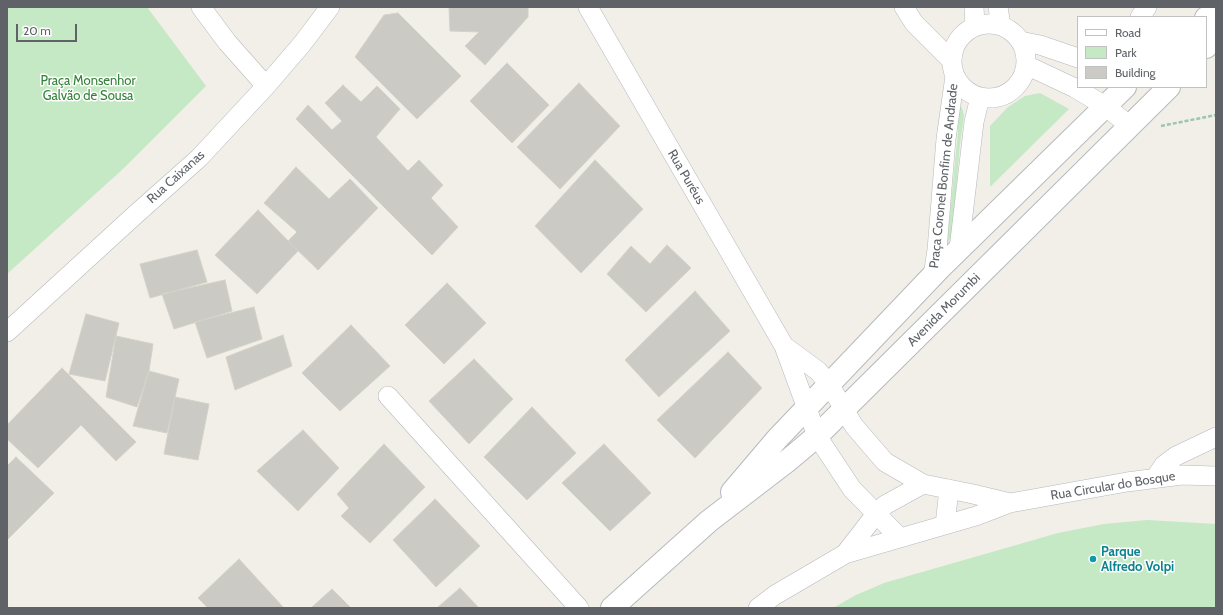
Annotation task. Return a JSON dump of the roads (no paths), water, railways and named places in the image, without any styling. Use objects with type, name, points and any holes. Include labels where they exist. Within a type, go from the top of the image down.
[{"type":"main road","points":[[1207,46],[1216,35]]},
{"type":"main road","name":"Avenida Morumbi","points":[[708,521],[777,439],[829,384],[933,276],[1124,88]]},
{"type":"main road","name":"Avenida Morumbi","points":[[612,608],[708,521],[818,436],[943,310],[1168,88]]},
{"type":"main road","points":[[943,310],[954,287],[958,272],[959,250]]},
{"type":"street","points":[[201,7],[227,42],[266,86]]},
{"type":"street","name":"Rua Caixanas","points":[[7,332],[199,158],[266,86],[302,44],[330,7]]},
{"type":"street","name":"Rua Puréus","points":[[588,7],[784,346],[806,408],[818,436],[852,489],[876,514]]},
{"type":"street","points":[[904,7],[914,23],[953,68],[961,85],[970,93],[980,97],[992,98],[1005,94],[1010,91],[1022,77],[1026,65],[1024,52],[1020,41],[1011,32],[1001,26],[988,24],[975,26],[958,40],[953,50],[953,68]]},
{"type":"street","points":[[974,7],[975,26]]},
{"type":"street","points":[[998,7],[1001,26]]},
{"type":"street","points":[[1141,16],[1147,7]]},
{"type":"street","points":[[1020,41],[1040,45],[1077,58]]},
{"type":"street","points":[[1026,65],[1075,88],[1105,106],[1130,126]]},
{"type":"street","name":"Praça Coronel Bonfim de Andrade","points":[[933,276],[937,250],[953,68]]},
{"type":"street","name":"Praça Coronel Bonfim de Andrade","points":[[959,250],[974,122],[980,97]]},
{"type":"street","name":"Rua Puréus","points":[[784,346],[818,371],[829,384],[854,426],[885,462],[923,484]]},
{"type":"street","points":[[388,396],[579,608]]},
{"type":"street","points":[[1155,478],[1164,465],[1176,456],[1216,438]]},
{"type":"street","name":"Rua Circular do Bosque","points":[[758,608],[775,594],[845,554],[1010,504],[1155,478],[1182,475],[1216,476]]},
{"type":"street","name":"Rua Circular do Bosque","points":[[845,554],[876,514],[885,505],[923,484],[1010,504]]},
{"type":"street","points":[[944,525],[950,490]]},
{"type":"street","points":[[876,514],[899,538]]},
{"type":"place","name":"Parque Alfredo Volpi","points":[[1093,559]]},
{"type":"park label","name":"Praça Monsenhor Galvão de Sousa","points":[[88,88]]}]
